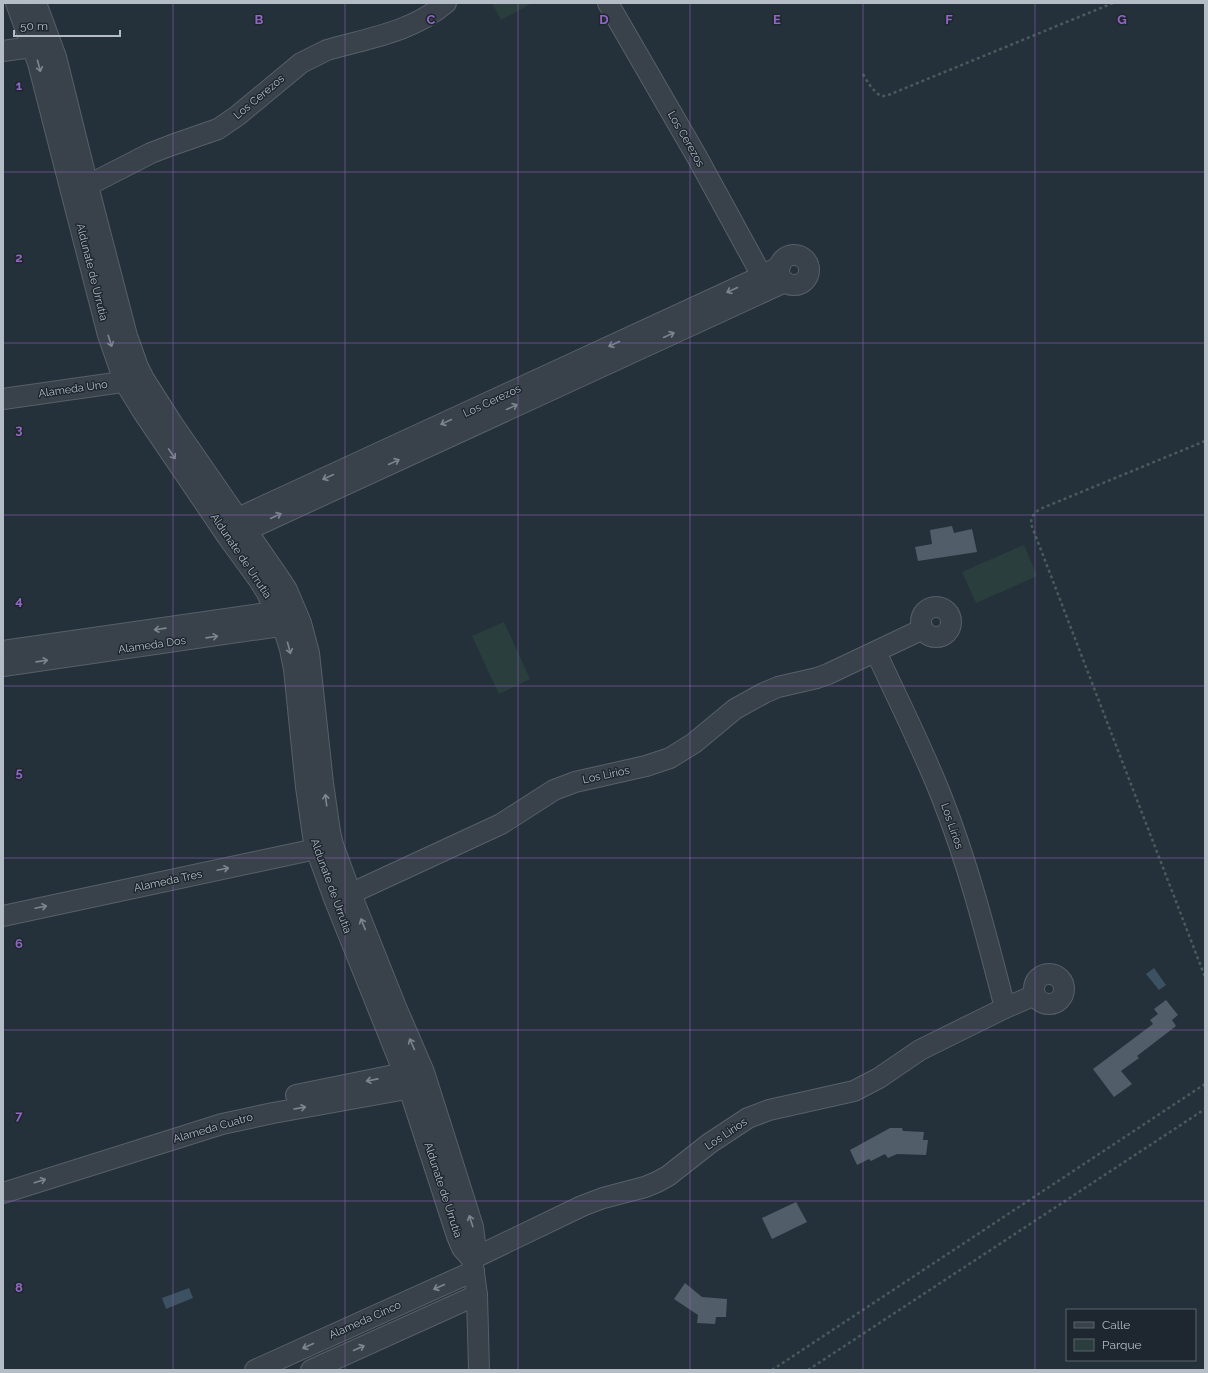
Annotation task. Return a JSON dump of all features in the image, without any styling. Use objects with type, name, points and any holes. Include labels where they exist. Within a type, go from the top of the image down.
[{"type":"street","name":"Aldunate de Urrutia","points":[[16,3],[42,45]]},
{"type":"street","name":"Aldunate de Urrutia","points":[[36,3],[42,45],[79,190],[108,335],[131,374],[143,412],[234,529],[267,593],[289,618],[290,648],[294,669],[306,787],[343,898],[416,1080],[457,1236],[462,1248],[473,1265]]},
{"type":"street","name":"Los Cerezos","points":[[79,190],[151,154],[178,142],[208,133],[228,123],[289,71],[314,56],[327,50],[408,27],[422,21],[446,3]]},
{"type":"street","name":"Los Cerezos","points":[[234,529],[774,278],[693,150],[608,3]]},
{"type":"street","points":[[3,50],[42,45]]},
{"type":"street","name":"Alameda Uno","points":[[3,385],[131,374]]},
{"type":"street","name":"Alameda Uno","points":[[3,399],[131,374]]},
{"type":"street","name":"Alameda Dos","points":[[3,651],[289,618]]},
{"type":"street","name":"Alameda Dos","points":[[3,666],[289,618]]},
{"type":"street","name":"Los Lirios","points":[[343,898],[501,824],[554,790],[575,782],[646,766],[670,758],[694,743],[735,709],[764,693],[778,687],[816,678],[876,652],[923,629]]},
{"type":"street","name":"Los Lirios","points":[[876,652],[945,806],[975,898],[1005,1008]]},
{"type":"street","name":"Alameda Tres","points":[[3,901],[323,841]]},
{"type":"street","name":"Alameda Tres","points":[[3,916],[323,841]]},
{"type":"street","name":"Los Lirios","points":[[473,1265],[582,1206],[603,1198],[645,1187],[657,1182],[668,1176],[710,1143],[748,1118],[769,1110],[854,1091],[879,1078],[920,1050],[1005,1008],[1035,995]]},
{"type":"street","name":"Alameda Cuatro","points":[[3,1179],[220,1111],[252,1103],[416,1080]]},
{"type":"street","name":"Alameda Cuatro","points":[[3,1193],[222,1124],[416,1080]]},
{"type":"street","points":[[473,1265],[477,1295],[479,1370]]},
{"type":"street","name":"Alameda Cinco","points":[[255,1370],[473,1265]]},
{"type":"street","points":[[311,1370],[477,1295]]},
{"type":"path","points":[[864,74],[870,87],[877,94],[886,96],[1113,3]]},
{"type":"path","points":[[1205,441],[1040,509],[1032,516],[1031,524],[1205,977]]},
{"type":"path","points":[[772,1370],[1205,1084]]},
{"type":"path","points":[[808,1370],[1205,1109]]},
{"type":"green space","points":[[492,3],[532,3],[501,20]]},
{"type":"green space","points":[[1024,545],[1037,576],[976,603],[962,572]]},
{"type":"green space","points":[[504,622],[530,679],[499,694],[472,636]]},
{"type":"water","points":[[1154,968],[1166,985],[1159,990],[1146,974]]},
{"type":"water","points":[[189,1288],[193,1298],[166,1309],[162,1298]]},
{"type":"building","points":[[952,526],[954,533],[972,529],[977,552],[918,561],[915,547],[932,544],[930,530]]},
{"type":"building","points":[[1166,1000],[1178,1015],[1172,1020],[1176,1026],[1137,1056],[1139,1058],[1121,1071],[1132,1084],[1114,1097],[1093,1069],[1153,1024],[1150,1020],[1158,1014],[1154,1009]]},
{"type":"building","points":[[890,1128],[902,1128],[903,1131],[924,1132],[923,1140],[928,1140],[926,1155],[897,1154],[888,1158],[885,1154],[871,1161],[869,1159],[857,1165],[850,1150]]},
{"type":"building","points":[[796,1202],[807,1222],[772,1239],[762,1218]]},
{"type":"building","points":[[685,1283],[702,1297],[727,1299],[726,1317],[716,1317],[715,1324],[697,1323],[698,1315],[674,1299]]}]
